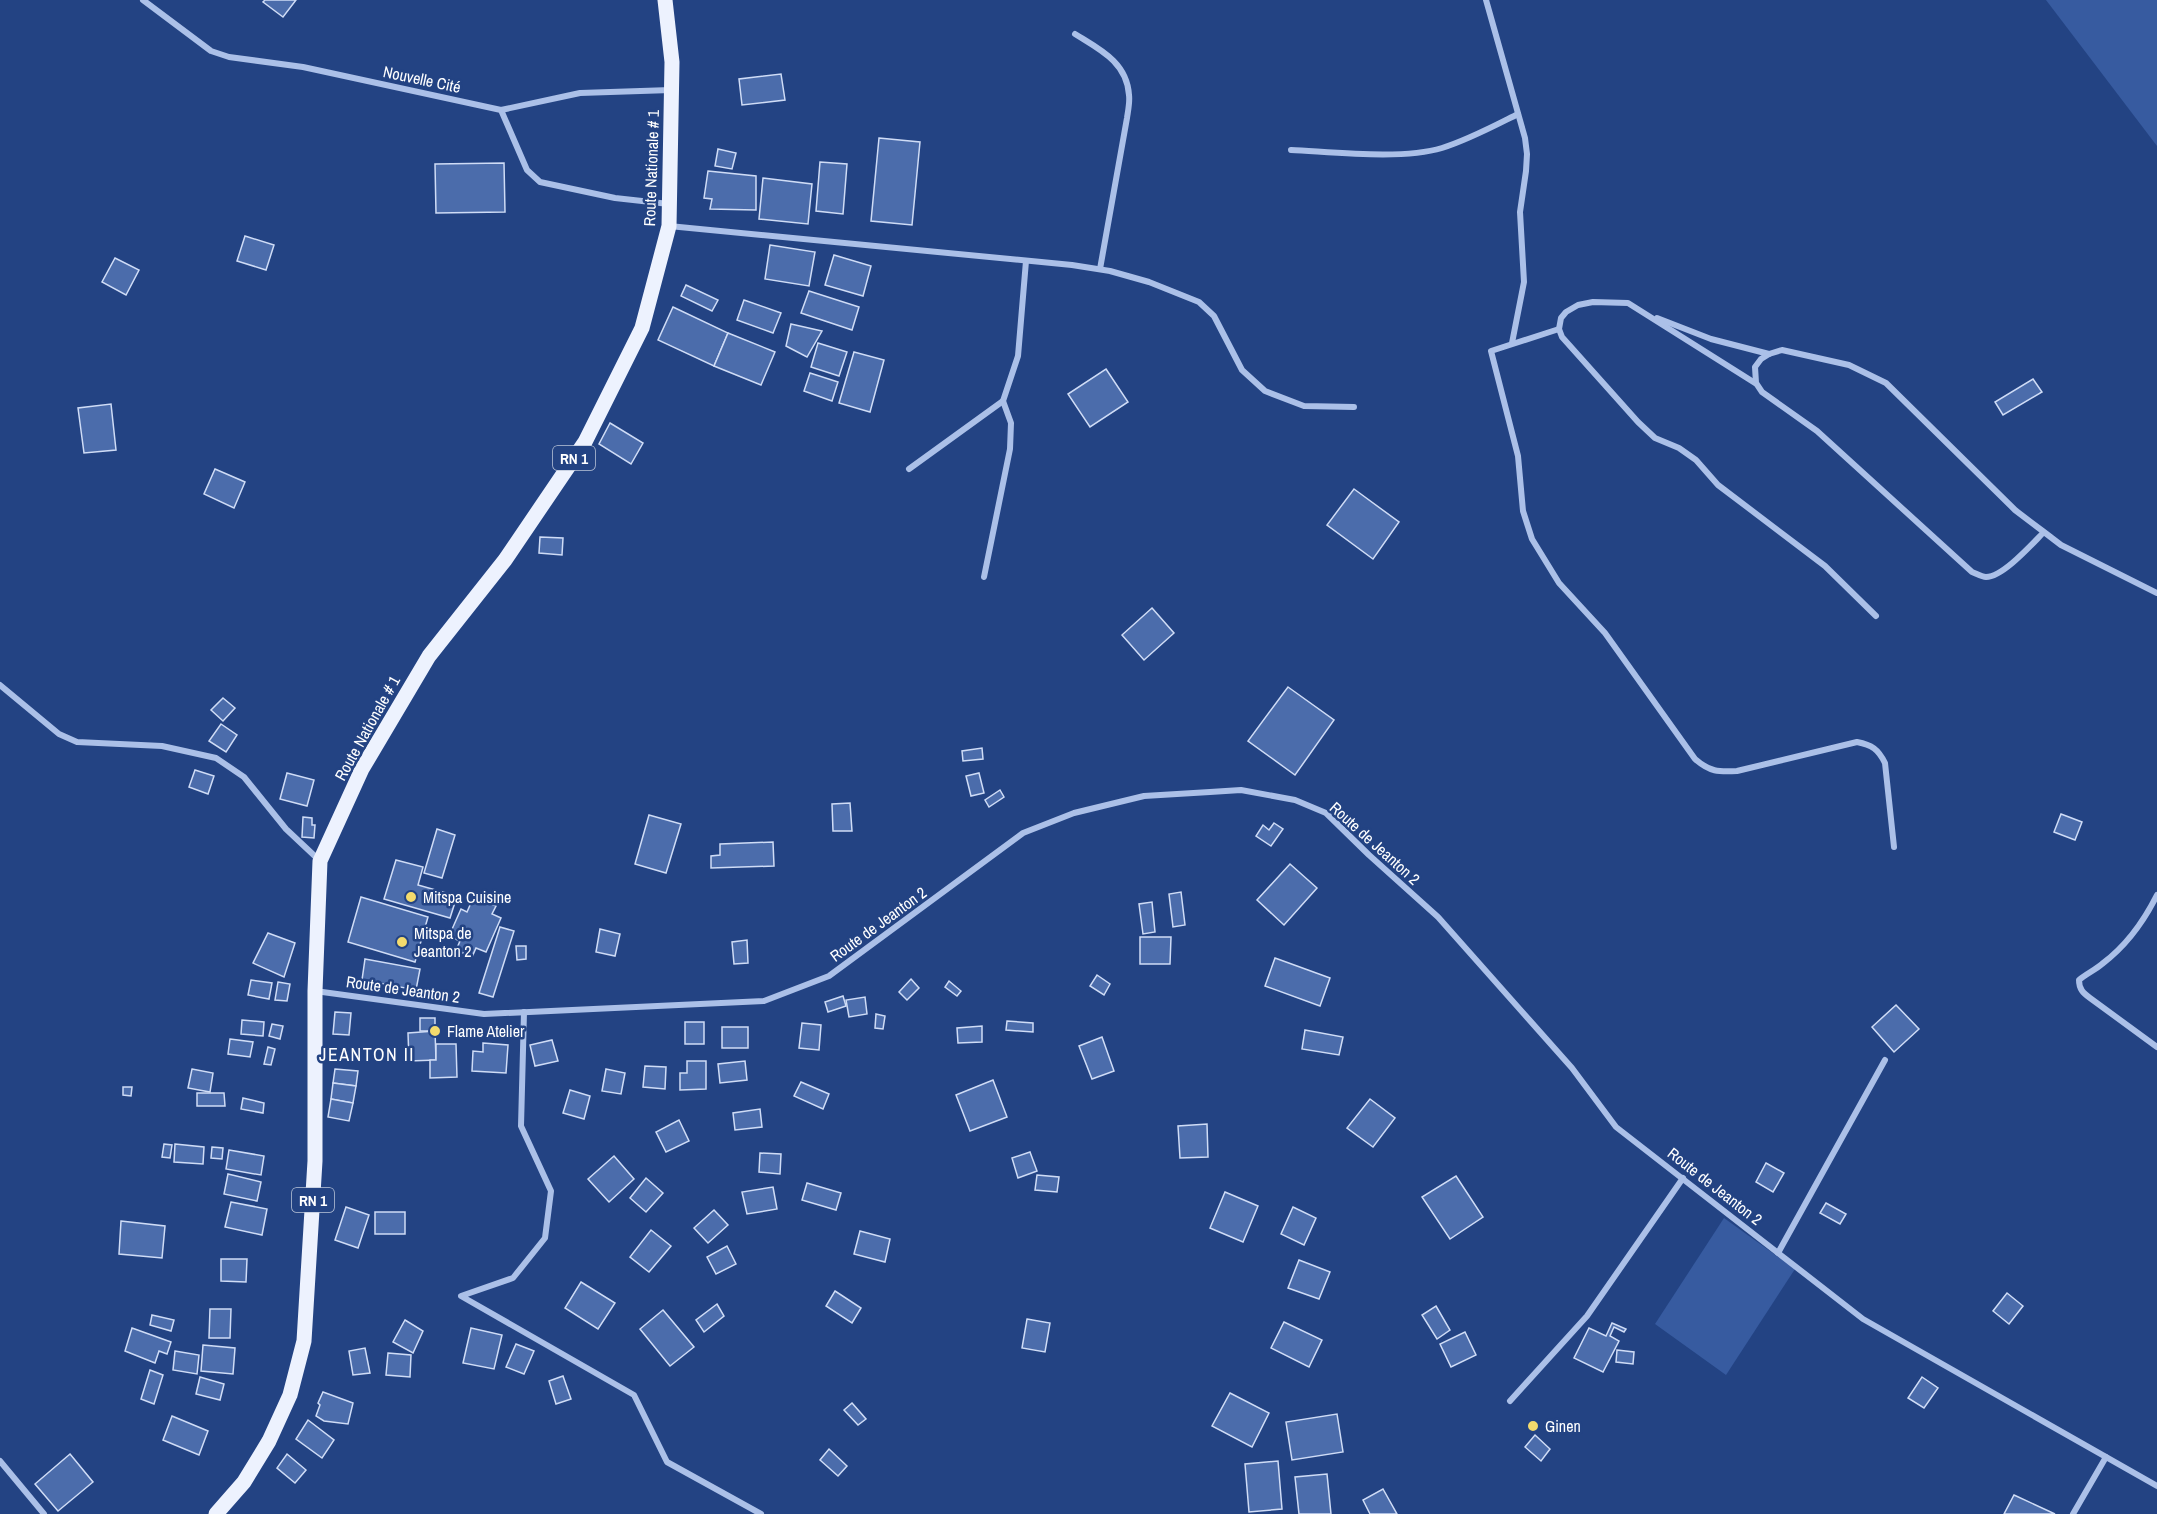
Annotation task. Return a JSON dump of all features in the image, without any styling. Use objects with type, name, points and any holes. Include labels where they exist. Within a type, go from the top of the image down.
[{"type":"main road","name":"Route Nationale # 1","points":[[216,1514],[244,1482],[269,1442],[290,1395],[304,1341],[315,1161],[315,991],[320,861],[362,769],[429,656],[505,560],[585,442],[642,328],[669,226],[672,62],[665,0]]},
{"type":"street","name":"Nouvelle Cité","points":[[143,0],[211,51],[229,57],[303,67],[501,110]]},
{"type":"street","points":[[1486,0],[1527,154],[1520,212],[1524,282],[1512,343]]},
{"type":"street","points":[[1075,34],[1109,54],[1124,75],[1129,93],[1127,118],[1100,269]]},
{"type":"street","points":[[669,204],[615,198],[540,182],[527,170],[501,110],[580,93],[672,90]]},
{"type":"street","points":[[1291,150],[1412,153],[1441,148],[1518,114]]},
{"type":"street","points":[[669,226],[1100,269],[1149,282],[1199,302],[1214,316],[1242,370],[1265,391],[1304,406],[1354,407]]},
{"type":"street","points":[[909,469],[1003,401],[1018,356],[1026,261]]},
{"type":"street","points":[[1876,616],[1825,566],[1718,485],[1695,460],[1679,448],[1655,438],[1638,422],[1562,337],[1559,328],[1561,318],[1566,312],[1578,305],[1593,302],[1628,303],[1756,383],[1762,392],[1817,431],[1972,572],[1984,577],[2005,569],[2044,532]]},
{"type":"street","points":[[1642,312],[1711,339],[1769,354]]},
{"type":"street","points":[[1559,328],[1491,351],[1518,456],[1523,511],[1532,539],[1558,583],[1605,633],[1695,759],[1706,768],[1719,772],[1737,771],[1857,742],[1872,745],[1880,751],[1885,763],[1894,847]]},
{"type":"street","points":[[1756,383],[1755,367],[1761,359],[1782,350],[1849,365],[1886,383],[2015,510],[2061,545],[2157,593]]},
{"type":"street","points":[[984,578],[1010,449],[1011,423],[1003,401]]},
{"type":"street","points":[[0,685],[58,734],[77,742],[162,746],[216,758],[244,777],[286,829],[320,861]]},
{"type":"street","name":"Route de Jeanton 2","points":[[315,991],[484,1014],[764,1001],[829,976],[1023,833],[1074,813],[1144,796],[1241,790],[1295,800],[1326,813],[1438,917],[1572,1068],[1616,1126],[1863,1319],[2157,1486]]},
{"type":"street","points":[[2157,895],[2148,912],[2118,951],[2079,980],[2081,991],[2157,1047]]},
{"type":"street","points":[[524,1012],[521,1126],[550,1191],[545,1238],[513,1278],[461,1296],[634,1395],[667,1462],[761,1514]]},
{"type":"street","points":[[1778,1253],[1885,1060]]},
{"type":"street","points":[[1510,1401],[1587,1316],[1683,1178]]},
{"type":"street","points":[[2073,1514],[2106,1457]]},
{"type":"street","points":[[0,1461],[44,1514]]},
{"type":"shaded area","points":[[2046,0],[2157,0],[2157,146]]},
{"type":"shaded area","points":[[1724,1218],[1795,1269],[1726,1375],[1655,1324]]},
{"type":"building","points":[[265,0],[296,0],[283,17],[263,2]]},
{"type":"building","points":[[781,74],[785,100],[742,105],[739,79]]},
{"type":"building","points":[[879,138],[920,142],[912,225],[871,221]]},
{"type":"building","points":[[718,149],[736,153],[732,169],[715,166]]},
{"type":"building","points":[[820,162],[847,164],[843,214],[816,211]]},
{"type":"building","points":[[504,163],[505,212],[436,213],[435,164]]},
{"type":"building","points":[[708,171],[756,176],[756,210],[710,209],[712,199],[704,198]]},
{"type":"building","points":[[763,178],[812,184],[808,224],[759,219]]},
{"type":"building","points":[[245,236],[274,245],[266,270],[237,261]]},
{"type":"building","points":[[770,245],[815,252],[809,286],[765,279]]},
{"type":"building","points":[[834,255],[871,266],[863,296],[825,285]]},
{"type":"building","points":[[115,258],[139,270],[126,295],[102,282]]},
{"type":"building","points":[[686,285],[718,300],[712,311],[681,296]]},
{"type":"building","points":[[809,291],[859,307],[852,330],[801,313]]},
{"type":"building","points":[[744,300],[781,313],[773,333],[737,320]]},
{"type":"building","points":[[673,307],[728,333],[714,366],[658,340]]},
{"type":"building","points":[[791,324],[822,331],[807,357],[786,346]]},
{"type":"building","points":[[728,333],[775,352],[761,385],[714,366]]},
{"type":"building","points":[[818,343],[847,352],[839,376],[811,367]]},
{"type":"building","points":[[854,352],[884,360],[870,412],[839,403]]},
{"type":"building","points":[[1106,369],[1128,402],[1090,427],[1068,394]]},
{"type":"building","points":[[810,373],[838,382],[832,401],[804,391]]},
{"type":"building","points":[[2033,379],[2042,392],[2003,415],[1995,402]]},
{"type":"building","points":[[111,404],[116,450],[84,453],[78,408]]},
{"type":"building","points":[[610,423],[643,443],[631,464],[599,444]]},
{"type":"building","points":[[215,469],[245,482],[234,508],[204,494]]},
{"type":"building","points":[[1354,489],[1399,522],[1373,559],[1327,525]]},
{"type":"building","points":[[540,537],[563,538],[562,555],[539,553]]},
{"type":"building","points":[[1152,608],[1174,633],[1144,660],[1122,635]]},
{"type":"building","points":[[1288,687],[1334,720],[1295,775],[1248,741]]},
{"type":"building","points":[[223,698],[235,708],[223,721],[211,710]]},
{"type":"building","points":[[221,724],[237,735],[226,752],[209,741]]},
{"type":"building","points":[[982,748],[983,759],[963,761],[962,751]]},
{"type":"building","points":[[195,770],[214,776],[208,794],[189,787]]},
{"type":"building","points":[[287,773],[314,780],[307,806],[280,799]]},
{"type":"building","points":[[979,773],[984,793],[971,796],[966,776]]},
{"type":"building","points":[[1000,790],[1004,797],[989,807],[985,800]]},
{"type":"building","points":[[850,803],[852,831],[833,831],[832,804]]},
{"type":"building","points":[[2061,814],[2082,822],[2075,840],[2054,832]]},
{"type":"building","points":[[649,815],[681,824],[666,873],[635,864]]},
{"type":"building","points":[[303,817],[312,818],[312,825],[315,825],[314,838],[302,837]]},
{"type":"building","points":[[1274,823],[1283,829],[1271,846],[1256,836],[1263,825],[1269,830]]},
{"type":"building","points":[[437,829],[455,835],[442,878],[424,873]]},
{"type":"building","points":[[773,842],[774,866],[711,868],[711,856],[720,855],[720,844]]},
{"type":"building","points":[[396,860],[423,867],[418,885],[457,896],[450,918],[384,899]]},
{"type":"building","points":[[1290,864],[1317,888],[1284,925],[1257,900]]},
{"type":"building","points":[[1181,892],[1185,925],[1173,927],[1169,894]]},
{"type":"building","points":[[474,896],[496,906],[492,914],[501,918],[486,952],[476,948],[472,957],[456,950],[460,941],[449,936],[461,909],[467,912]]},
{"type":"building","points":[[361,897],[428,917],[415,962],[348,942]]},
{"type":"building","points":[[1152,902],[1155,932],[1143,934],[1139,904]]},
{"type":"building","points":[[500,927],[514,931],[493,997],[479,993]]},
{"type":"building","points":[[600,929],[620,934],[615,956],[596,952]]},
{"type":"building","points":[[268,933],[295,943],[284,977],[253,963]]},
{"type":"building","points":[[1140,937],[1171,937],[1170,964],[1140,964]]},
{"type":"building","points":[[747,940],[748,963],[734,964],[732,942]]},
{"type":"building","points":[[516,946],[526,946],[526,959],[517,960]]},
{"type":"building","points":[[1275,958],[1330,978],[1320,1006],[1265,986]]},
{"type":"building","points":[[365,959],[420,969],[416,990],[362,980]]},
{"type":"building","points":[[1097,975],[1110,984],[1104,995],[1090,986]]},
{"type":"building","points":[[911,979],[919,988],[907,1000],[899,992]]},
{"type":"building","points":[[251,980],[272,983],[269,999],[248,995]]},
{"type":"building","points":[[949,981],[961,991],[957,996],[945,987]]},
{"type":"building","points":[[278,982],[290,984],[287,1001],[275,1000]]},
{"type":"building","points":[[843,996],[846,1006],[828,1012],[825,1002]]},
{"type":"building","points":[[865,997],[867,1014],[849,1017],[846,1000]]},
{"type":"building","points":[[1896,1005],[1919,1029],[1894,1052],[1872,1027]]},
{"type":"building","points":[[335,1012],[351,1013],[349,1035],[333,1034]]},
{"type":"building","points":[[876,1014],[885,1016],[883,1029],[875,1028]]},
{"type":"building","points":[[420,1018],[435,1018],[435,1031],[420,1031]]},
{"type":"building","points":[[242,1020],[264,1022],[263,1036],[241,1034]]},
{"type":"building","points":[[1007,1021],[1033,1023],[1033,1032],[1006,1030]]},
{"type":"building","points":[[685,1022],[704,1022],[704,1044],[685,1044]]},
{"type":"building","points":[[802,1023],[821,1025],[819,1050],[799,1048]]},
{"type":"building","points":[[272,1024],[283,1026],[280,1039],[269,1036]]},
{"type":"building","points":[[982,1026],[982,1042],[958,1043],[957,1028]]},
{"type":"building","points":[[492,1027],[505,1028],[505,1036],[492,1035]]},
{"type":"building","points":[[722,1027],[748,1027],[748,1048],[722,1048]]},
{"type":"building","points":[[1305,1030],[1343,1037],[1339,1055],[1302,1049]]},
{"type":"building","points":[[435,1031],[436,1060],[409,1061],[408,1033]]},
{"type":"building","points":[[1102,1037],[1114,1071],[1092,1079],[1079,1046]]},
{"type":"building","points":[[230,1039],[253,1042],[250,1057],[228,1054]]},
{"type":"building","points":[[552,1040],[558,1061],[535,1066],[530,1045]]},
{"type":"building","points":[[483,1043],[508,1045],[506,1073],[472,1071],[473,1051],[483,1052]]},
{"type":"building","points":[[436,1044],[456,1044],[457,1077],[430,1078],[430,1060],[436,1060]]},
{"type":"building","points":[[268,1047],[275,1049],[271,1065],[264,1064]]},
{"type":"building","points":[[687,1061],[706,1061],[706,1089],[680,1090],[680,1073],[687,1073]]},
{"type":"building","points":[[745,1061],[747,1080],[720,1083],[718,1064]]},
{"type":"building","points":[[645,1066],[666,1067],[665,1089],[643,1087]]},
{"type":"building","points":[[192,1069],[213,1073],[210,1092],[188,1088]]},
{"type":"building","points":[[335,1069],[358,1071],[356,1086],[333,1083]]},
{"type":"building","points":[[606,1069],[625,1073],[621,1094],[602,1091]]},
{"type":"building","points":[[993,1080],[1007,1117],[970,1131],[956,1095]]},
{"type":"building","points":[[801,1082],[829,1094],[823,1109],[794,1096]]},
{"type":"building","points":[[333,1083],[356,1086],[353,1103],[331,1099]]},
{"type":"building","points":[[123,1087],[132,1087],[131,1096],[123,1095]]},
{"type":"building","points":[[570,1090],[590,1096],[584,1119],[563,1113]]},
{"type":"building","points":[[197,1093],[224,1093],[225,1106],[197,1106]]},
{"type":"building","points":[[243,1098],[264,1103],[263,1113],[241,1109]]},
{"type":"building","points":[[331,1099],[353,1103],[349,1121],[328,1117]]},
{"type":"building","points":[[1370,1099],[1395,1118],[1373,1147],[1347,1128]]},
{"type":"building","points":[[760,1109],[762,1127],[735,1130],[733,1113]]},
{"type":"building","points":[[679,1120],[689,1141],[666,1152],[656,1132]]},
{"type":"building","points":[[1207,1124],[1208,1157],[1180,1158],[1178,1126]]},
{"type":"building","points":[[164,1144],[172,1145],[170,1158],[162,1157]]},
{"type":"building","points":[[175,1144],[204,1147],[203,1164],[174,1162]]},
{"type":"building","points":[[212,1147],[223,1148],[222,1159],[211,1158]]},
{"type":"building","points":[[229,1150],[264,1156],[261,1175],[226,1169]]},
{"type":"building","points":[[1030,1152],[1037,1171],[1018,1178],[1012,1158]]},
{"type":"building","points":[[760,1153],[781,1154],[780,1174],[759,1172]]},
{"type":"building","points":[[614,1156],[634,1179],[609,1202],[588,1179]]},
{"type":"building","points":[[1766,1163],[1784,1173],[1773,1192],[1756,1182]]},
{"type":"building","points":[[228,1174],[261,1182],[257,1201],[224,1194]]},
{"type":"building","points":[[1037,1175],[1059,1177],[1057,1192],[1035,1190]]},
{"type":"building","points":[[1456,1176],[1483,1217],[1450,1239],[1422,1197]]},
{"type":"building","points":[[646,1178],[663,1193],[646,1212],[630,1198]]},
{"type":"building","points":[[807,1183],[841,1193],[836,1210],[802,1200]]},
{"type":"building","points":[[773,1187],[777,1209],[747,1214],[742,1192]]},
{"type":"building","points":[[1225,1192],[1258,1206],[1243,1242],[1210,1228]]},
{"type":"building","points":[[231,1202],[267,1209],[262,1235],[225,1227]]},
{"type":"building","points":[[1826,1203],[1846,1214],[1840,1224],[1820,1213]]},
{"type":"building","points":[[346,1207],[369,1215],[358,1248],[335,1240]]},
{"type":"building","points":[[1293,1207],[1316,1218],[1304,1245],[1281,1234]]},
{"type":"building","points":[[714,1210],[728,1225],[708,1243],[694,1228]]},
{"type":"building","points":[[375,1212],[405,1212],[405,1234],[375,1234]]},
{"type":"building","points":[[121,1221],[165,1226],[162,1258],[119,1254]]},
{"type":"building","points":[[651,1230],[671,1246],[649,1272],[630,1257]]},
{"type":"building","points":[[860,1231],[890,1239],[885,1262],[854,1254]]},
{"type":"building","points":[[727,1246],[736,1264],[716,1274],[707,1257]]},
{"type":"building","points":[[221,1259],[247,1259],[246,1282],[221,1281]]},
{"type":"building","points":[[1299,1260],[1330,1272],[1319,1299],[1288,1288]]},
{"type":"building","points":[[581,1282],[615,1303],[598,1329],[565,1308]]},
{"type":"building","points":[[835,1291],[861,1308],[852,1323],[826,1306]]},
{"type":"building","points":[[2007,1293],[2023,1306],[2009,1324],[1993,1311]]},
{"type":"building","points":[[717,1304],[724,1316],[704,1332],[696,1320]]},
{"type":"building","points":[[1436,1306],[1450,1330],[1437,1339],[1422,1315]]},
{"type":"building","points":[[210,1309],[231,1309],[230,1338],[209,1338]]},
{"type":"building","points":[[663,1310],[694,1347],[670,1366],[640,1329]]},
{"type":"building","points":[[152,1315],[174,1320],[171,1331],[150,1325]]},
{"type":"building","points":[[1027,1319],[1050,1323],[1045,1352],[1022,1348]]},
{"type":"building","points":[[405,1320],[423,1331],[413,1353],[393,1342]]},
{"type":"building","points":[[1284,1322],[1322,1340],[1309,1367],[1271,1348]]},
{"type":"building","points":[[1612,1323],[1626,1329],[1624,1332],[1614,1327],[1610,1336],[1619,1341],[1603,1372],[1574,1358],[1589,1328],[1606,1336]]},
{"type":"building","points":[[132,1328],[171,1342],[167,1354],[159,1351],[155,1363],[125,1351]]},
{"type":"building","points":[[471,1328],[502,1335],[494,1369],[463,1363]]},
{"type":"building","points":[[1465,1332],[1476,1355],[1451,1367],[1440,1344]]},
{"type":"building","points":[[516,1344],[534,1351],[524,1374],[506,1367]]},
{"type":"building","points":[[203,1345],[235,1348],[233,1374],[201,1371]]},
{"type":"building","points":[[365,1348],[370,1373],[353,1375],[349,1351]]},
{"type":"building","points":[[1617,1350],[1634,1352],[1633,1364],[1616,1362]]},
{"type":"building","points":[[175,1351],[199,1355],[197,1374],[173,1370]]},
{"type":"building","points":[[388,1353],[411,1355],[410,1377],[386,1375]]},
{"type":"building","points":[[150,1370],[163,1375],[154,1404],[141,1399]]},
{"type":"building","points":[[563,1376],[571,1399],[556,1404],[549,1381]]},
{"type":"building","points":[[200,1377],[224,1384],[220,1400],[196,1394]]},
{"type":"building","points":[[1922,1377],[1938,1388],[1924,1408],[1908,1398]]},
{"type":"building","points":[[323,1392],[353,1403],[348,1424],[324,1421],[316,1416]]},
{"type":"building","points":[[1230,1393],[1269,1413],[1252,1447],[1212,1426]]},
{"type":"building","points":[[852,1403],[866,1419],[858,1425],[844,1410]]},
{"type":"building","points":[[1337,1414],[1343,1452],[1292,1460],[1286,1422]]},
{"type":"building","points":[[172,1416],[208,1431],[199,1455],[163,1440]]},
{"type":"building","points":[[308,1420],[334,1440],[322,1458],[296,1439]]},
{"type":"building","points":[[1535,1435],[1550,1449],[1541,1461],[1525,1447]]},
{"type":"building","points":[[829,1449],[847,1466],[838,1476],[820,1460]]},
{"type":"building","points":[[70,1454],[93,1482],[58,1511],[35,1484]]},
{"type":"building","points":[[287,1454],[306,1470],[295,1483],[277,1468]]},
{"type":"building","points":[[1278,1461],[1282,1509],[1249,1512],[1245,1464]]},
{"type":"building","points":[[1327,1474],[1331,1514],[1299,1514],[1295,1477]]},
{"type":"building","points":[[1383,1489],[1397,1514],[1370,1514],[1363,1500]]},
{"type":"building","points":[[2014,1495],[2055,1514],[2004,1514]]},
{"type":"place","name":"Mitspa Cuisine","points":[[411,897]]},
{"type":"place","name":"Mitspa de Jeanton 2","points":[[402,942]]},
{"type":"place","name":"Flame Atelier","points":[[435,1031]]},
{"type":"place","name":"Ginen","points":[[1533,1426]]},
{"type":"district","name":"JEANTON II","points":[[367,1054]]}]
